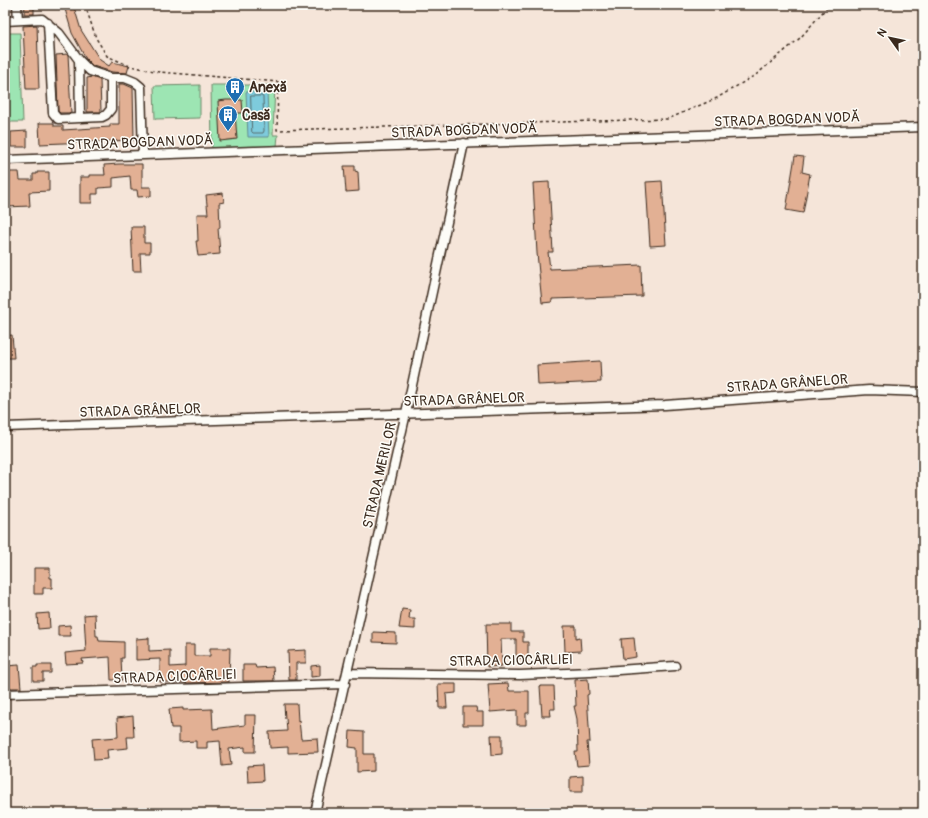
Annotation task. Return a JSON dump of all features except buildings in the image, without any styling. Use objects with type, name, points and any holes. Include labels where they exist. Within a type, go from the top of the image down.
[{"type":"street","points":[[17,5],[18,20]]},
{"type":"street","points":[[5,21],[42,19],[59,33],[79,60],[90,71],[111,78],[125,78],[135,82],[141,87],[143,155]]},
{"type":"street","points":[[48,23],[53,113],[58,119],[102,117],[110,109],[111,78]]},
{"type":"street","points":[[79,60],[80,117]]},
{"type":"street","name":"STRADA BOGDAN VODĂ","points":[[5,160],[923,127]]},
{"type":"street","name":"STRADA MERILOR","points":[[315,813],[406,413],[464,143]]},
{"type":"street","name":"STRADA GRÂNELOR","points":[[5,427],[665,405],[870,390],[923,392]]},
{"type":"street","name":"STRADA CIOCÂRLIEI","points":[[348,673],[520,674],[590,672],[675,666]]},
{"type":"street","name":"STRADA CIOCÂRLIEI","points":[[5,694],[345,684]]},
{"type":"path","points":[[85,5],[96,38],[107,56],[130,66],[159,72],[278,82],[277,130],[668,119],[717,98],[757,74],[800,38],[830,5]]},
{"type":"green space","points":[[5,33],[20,33],[23,122],[5,122]]},
{"type":"green space","points":[[200,85],[200,118],[155,119],[154,86]]},
{"type":"green space","points":[[211,85],[275,85],[273,135],[278,135],[277,146],[212,150]]},
{"type":"water","points":[[246,92],[267,92],[269,137],[248,137]]},
{"type":"place","name":"Anexă","points":[[235,104]]},
{"type":"place","name":"Casă","points":[[228,132]]}]
